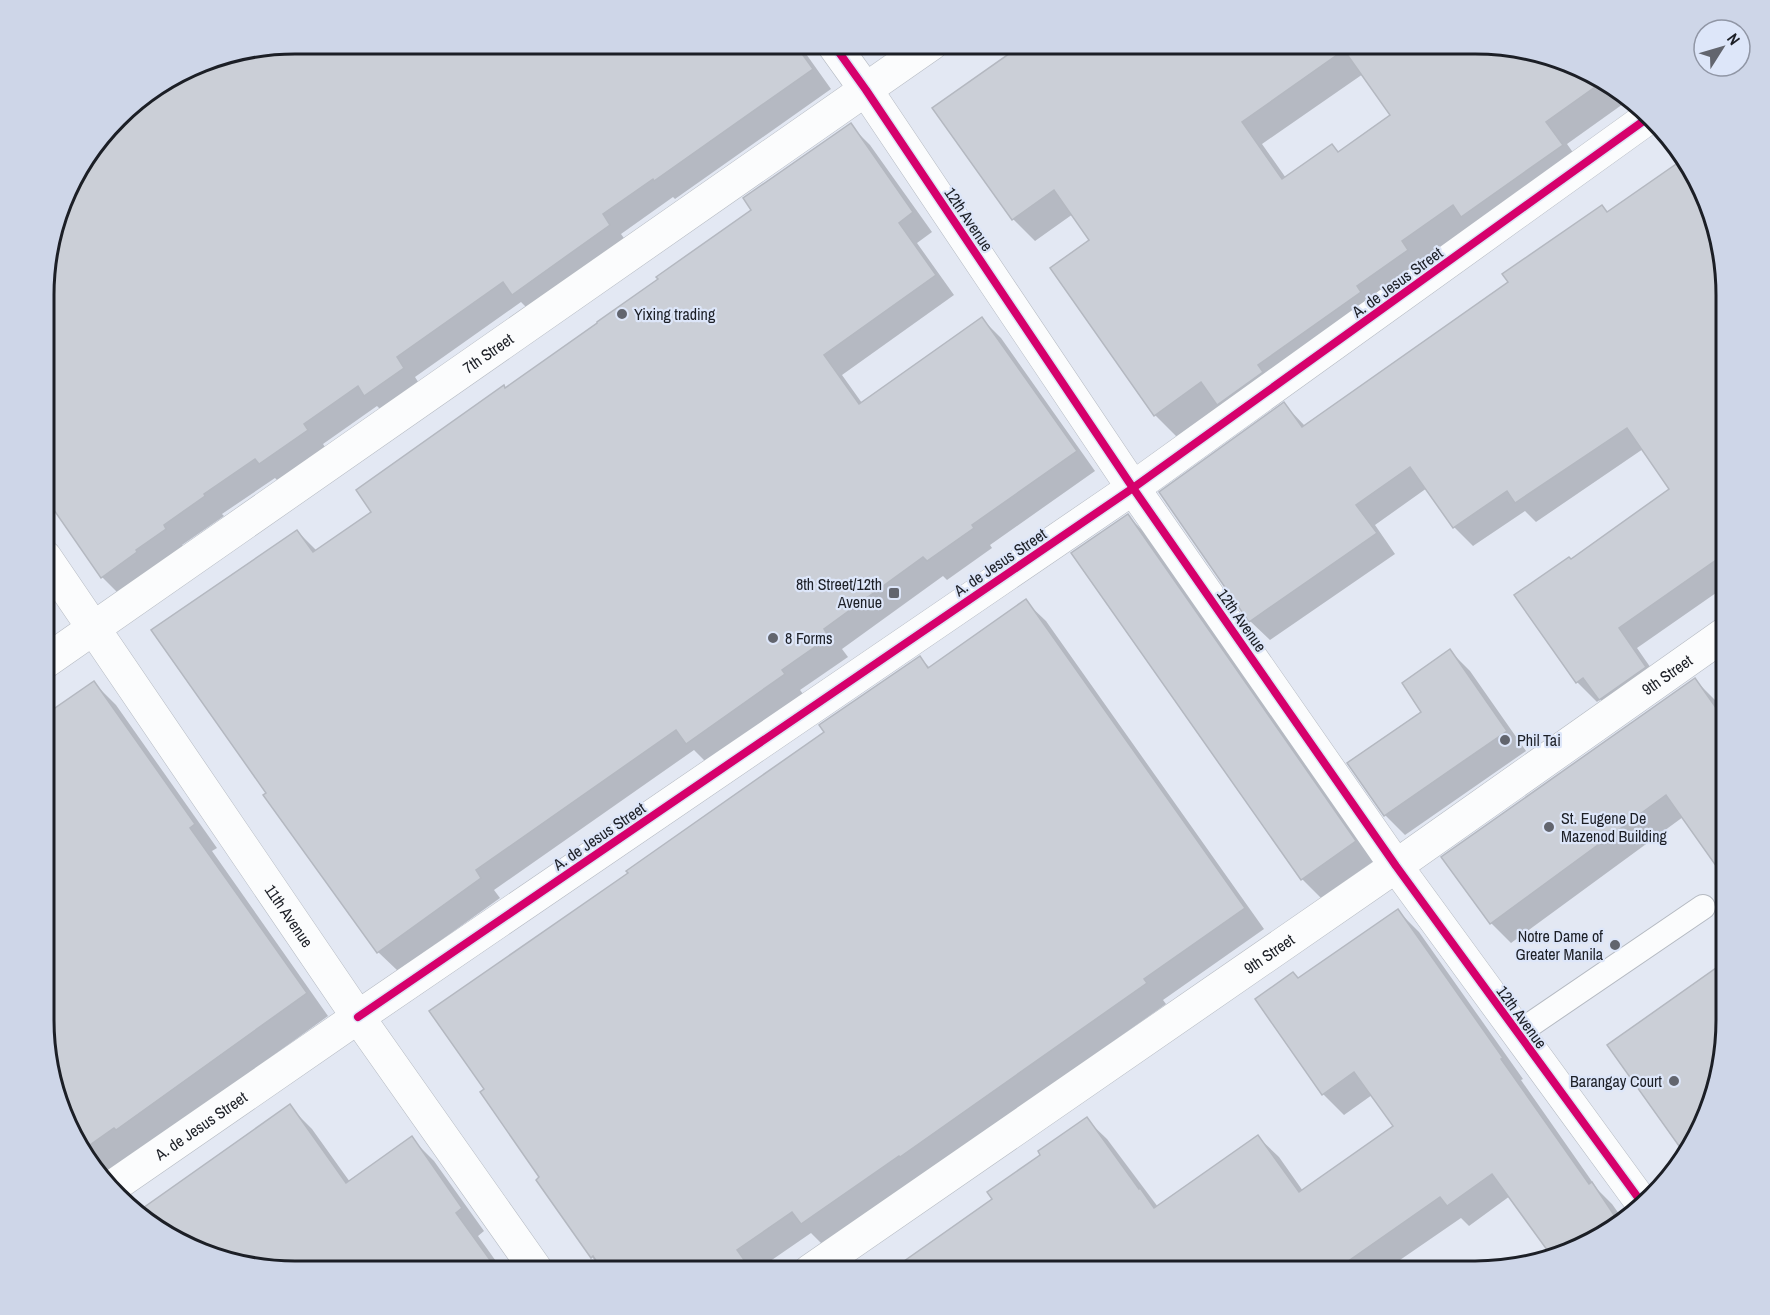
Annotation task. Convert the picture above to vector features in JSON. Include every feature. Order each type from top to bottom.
[{"type":"street","name":"12th Avenue","points":[[840,54],[1133,488],[1396,866],[1638,1197]]},
{"type":"street","name":"7th Street","points":[[54,656],[917,54]]},
{"type":"street","name":"A. de Jesus Street","points":[[118,1183],[1133,488],[1642,122]]},
{"type":"street","name":"11th Avenue","points":[[54,570],[358,1017],[530,1261]]},
{"type":"street","name":"9th Street","points":[[824,1261],[1396,866],[1716,640]]},
{"type":"lane","points":[[1518,1033],[1703,907]]},
{"type":"building","points":[[295,54],[802,54],[813,69],[654,181],[653,179],[603,214],[610,225],[512,295],[503,282],[397,357],[404,368],[364,396],[358,386],[304,424],[308,430],[259,464],[255,459],[204,494],[205,496],[164,525],[166,529],[101,578],[54,510],[56,264],[62,233],[72,203],[86,175],[114,136],[148,104],[175,86],[203,72],[233,62],[264,56]]},
{"type":"building","points":[[1009,54],[1338,54],[1242,122],[1282,179],[1332,144],[1338,152],[1390,115],[1347,54],[1506,56],[1537,62],[1567,72],[1596,86],[1546,122],[1563,145],[1461,217],[1453,205],[1402,241],[1408,250],[1357,286],[1361,292],[1258,365],[1263,372],[1217,405],[1201,382],[1154,416],[1050,268],[1089,240],[1054,190],[1012,220],[932,108]]},
{"type":"building","points":[[851,123],[913,212],[899,223],[936,275],[824,355],[859,404],[982,317],[1077,451],[972,525],[974,528],[927,561],[923,557],[824,629],[829,637],[782,670],[785,674],[686,744],[676,730],[476,870],[481,878],[377,953],[263,795],[266,793],[151,630],[297,530],[313,552],[371,512],[356,490],[658,279],[656,277],[751,210],[743,198]]},
{"type":"building","points":[[1677,164],[1698,203],[1708,233],[1714,264],[1716,560],[1619,628],[1646,667],[1599,700],[1583,678],[1576,683],[1514,595],[1569,557],[1571,559],[1669,489],[1627,428],[1515,503],[1507,491],[1453,528],[1410,467],[1356,505],[1377,533],[1249,622],[1159,492],[1284,402],[1302,427],[1508,282],[1502,274],[1602,205],[1607,212]]},
{"type":"building","points":[[1128,514],[1356,841],[1301,880],[1071,553]]},
{"type":"building","points":[[1026,599],[1245,908],[1144,979],[1147,983],[801,1224],[792,1212],[737,1250],[745,1261],[596,1261],[593,1256],[591,1258],[536,1180],[539,1177],[480,1092],[484,1089],[429,1011],[628,873],[626,871],[824,732],[819,725],[920,656],[928,668]]},
{"type":"building","points":[[1450,649],[1507,731],[1384,816],[1347,763],[1421,712],[1402,683]]},
{"type":"building","name":"St. Eugene De Mazenod Building","points":[[1695,678],[1716,708],[1716,866],[1666,795],[1490,924],[1441,857]]},
{"type":"building","points":[[94,681],[195,824],[190,828],[307,993],[116,1130],[114,1128],[89,1145],[72,1112],[62,1082],[56,1051],[54,1020],[54,709]]},
{"type":"building","points":[[1398,909],[1589,1184],[1592,1182],[1615,1216],[1567,1243],[1547,1250],[1492,1174],[1447,1206],[1440,1197],[1348,1261],[904,1261],[992,1199],[987,1192],[1040,1155],[1038,1151],[1087,1117],[1154,1208],[1258,1135],[1299,1192],[1393,1126],[1354,1072],[1322,1095],[1255,999],[1293,972],[1298,978]]},
{"type":"building","name":"Barangay Court","points":[[1716,968],[1714,1051],[1708,1082],[1698,1112],[1680,1147],[1607,1045]]},
{"type":"building","points":[[290,1104],[346,1183],[412,1136],[462,1208],[456,1213],[491,1261],[264,1259],[233,1253],[203,1243],[175,1229],[144,1207]]},
{"type":"cycle path","points":[[840,54],[1133,488],[1396,866],[1638,1197]]},
{"type":"cycle path","points":[[358,1017],[1133,488],[1642,122]]},
{"type":"place","name":"Yixing trading","points":[[622,314]]},
{"type":"place","name":"8th Street/12th Avenue","points":[[894,593]]},
{"type":"place","name":"8 Forms","points":[[773,638]]},
{"type":"place","name":"Phil Tai","points":[[1505,740]]},
{"type":"place","name":"St. Eugene De Mazenod Building","points":[[1549,827]]},
{"type":"place","name":"Notre Dame of Greater Manila","points":[[1615,945]]},
{"type":"place","name":"Barangay Court","points":[[1674,1081]]}]
